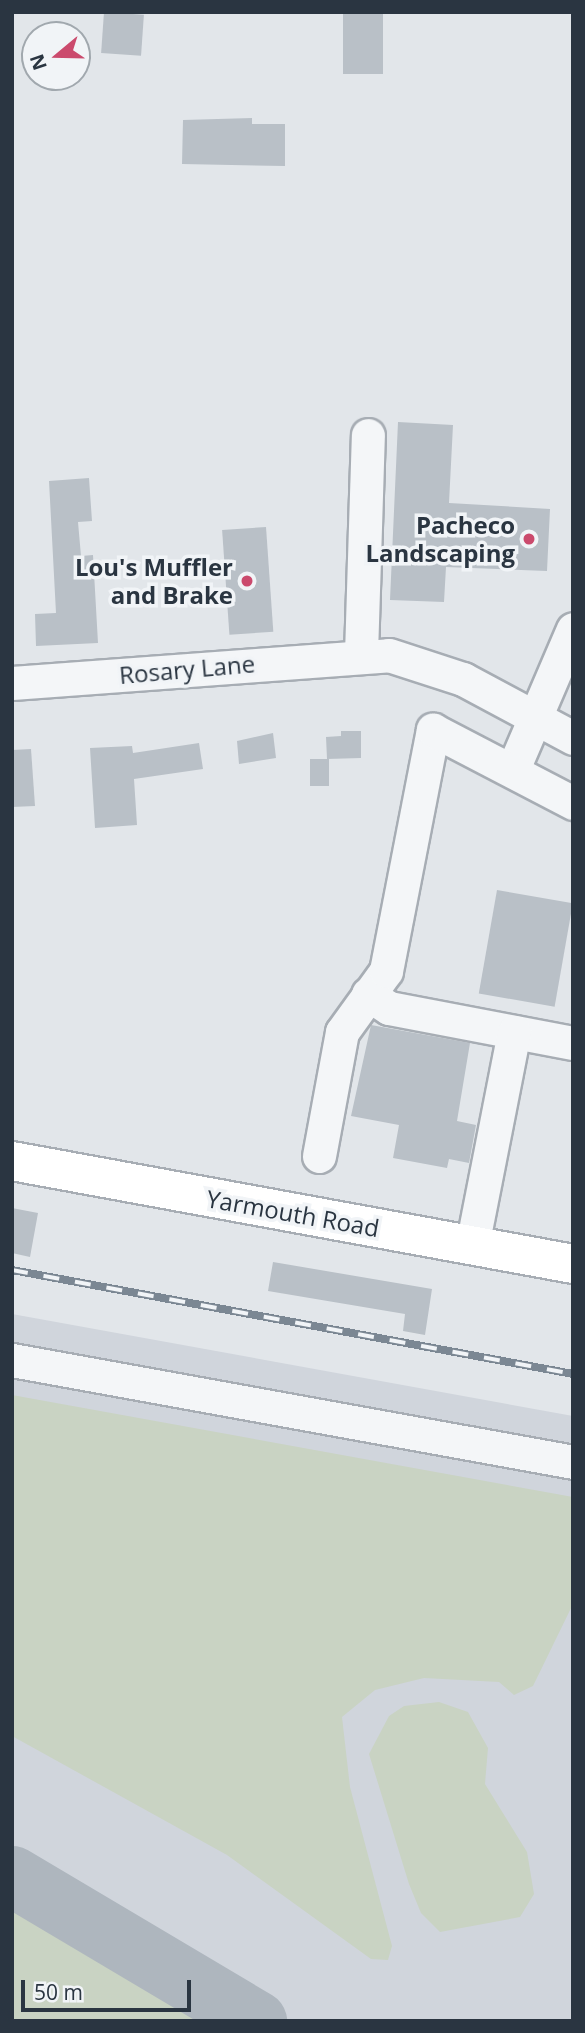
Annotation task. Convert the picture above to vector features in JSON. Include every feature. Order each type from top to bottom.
[{"type":"main road","name":"Yarmouth Road","points":[[12,1161],[573,1265]]},
{"type":"street","points":[[361,654],[368,435]]},
{"type":"street","points":[[513,769],[573,629]]},
{"type":"street","name":"Rosary Lane","points":[[12,683],[361,654],[430,667],[534,715],[573,738]]},
{"type":"street","points":[[319,1156],[342,1032],[386,971],[433,730],[513,769],[573,803]]},
{"type":"street","points":[[368,994],[389,1008],[573,1043]]},
{"type":"street","points":[[472,1246],[514,1032]]},
{"type":"street","points":[[12,1360],[573,1462]]},
{"type":"shaded area","points":[[12,1314],[573,1416],[573,2021],[12,2021]]},
{"type":"green space","points":[[12,1395],[573,1497],[573,1604],[533,1686],[514,1695],[499,1682],[424,1678],[375,1690],[342,1717],[350,1787],[392,1946],[388,1960],[371,1959],[227,1855],[12,1736]]},
{"type":"green space","points":[[439,1702],[468,1712],[488,1748],[485,1784],[527,1852],[534,1894],[520,1917],[440,1932],[421,1913],[409,1884],[369,1754],[389,1716],[404,1706]]},
{"type":"green space","points":[[12,1901],[146,1978],[215,2021],[12,2021]]},
{"type":"building","points":[[104,12],[144,15],[141,56],[101,53]]},
{"type":"building","points":[[343,12],[383,12],[383,74],[343,74]]},
{"type":"building","points":[[252,118],[252,124],[285,124],[285,166],[182,164],[183,120]]},
{"type":"building","points":[[398,422],[453,425],[449,503],[550,509],[547,571],[446,567],[444,602],[390,600]]},
{"type":"building","points":[[89,478],[92,521],[78,522],[81,556],[93,555],[98,643],[36,646],[35,614],[56,613],[49,481]]},
{"type":"building","name":"Lou's Muffler and Brake","points":[[266,527],[273,632],[229,635],[222,530]]},
{"type":"building","points":[[341,731],[361,731],[361,758],[327,759],[326,737],[341,736]]},
{"type":"building","points":[[273,733],[276,758],[239,764],[237,741]]},
{"type":"building","points":[[199,743],[203,769],[134,779],[137,825],[95,828],[90,748],[132,746],[133,753]]},
{"type":"building","points":[[31,749],[35,806],[12,807],[12,750]]},
{"type":"building","points":[[310,759],[329,759],[329,786],[310,786]]},
{"type":"building","points":[[497,890],[573,903],[555,1007],[479,993]]},
{"type":"building","points":[[371,1025],[470,1043],[457,1121],[476,1125],[469,1163],[449,1159],[447,1168],[393,1158],[399,1125],[351,1116]]},
{"type":"building","points":[[12,1208],[38,1213],[30,1257],[12,1253]]},
{"type":"building","points":[[273,1262],[432,1289],[425,1335],[403,1331],[405,1314],[268,1291]]},
{"type":"taxiway","points":[[12,1876],[256,2021]]},
{"type":"railway","points":[[12,1270],[573,1374]]},
{"type":"place","name":"Pacheco Landscaping","points":[[529,539]]},
{"type":"place","name":"Lou's Muffler and Brake","points":[[247,581]]}]
